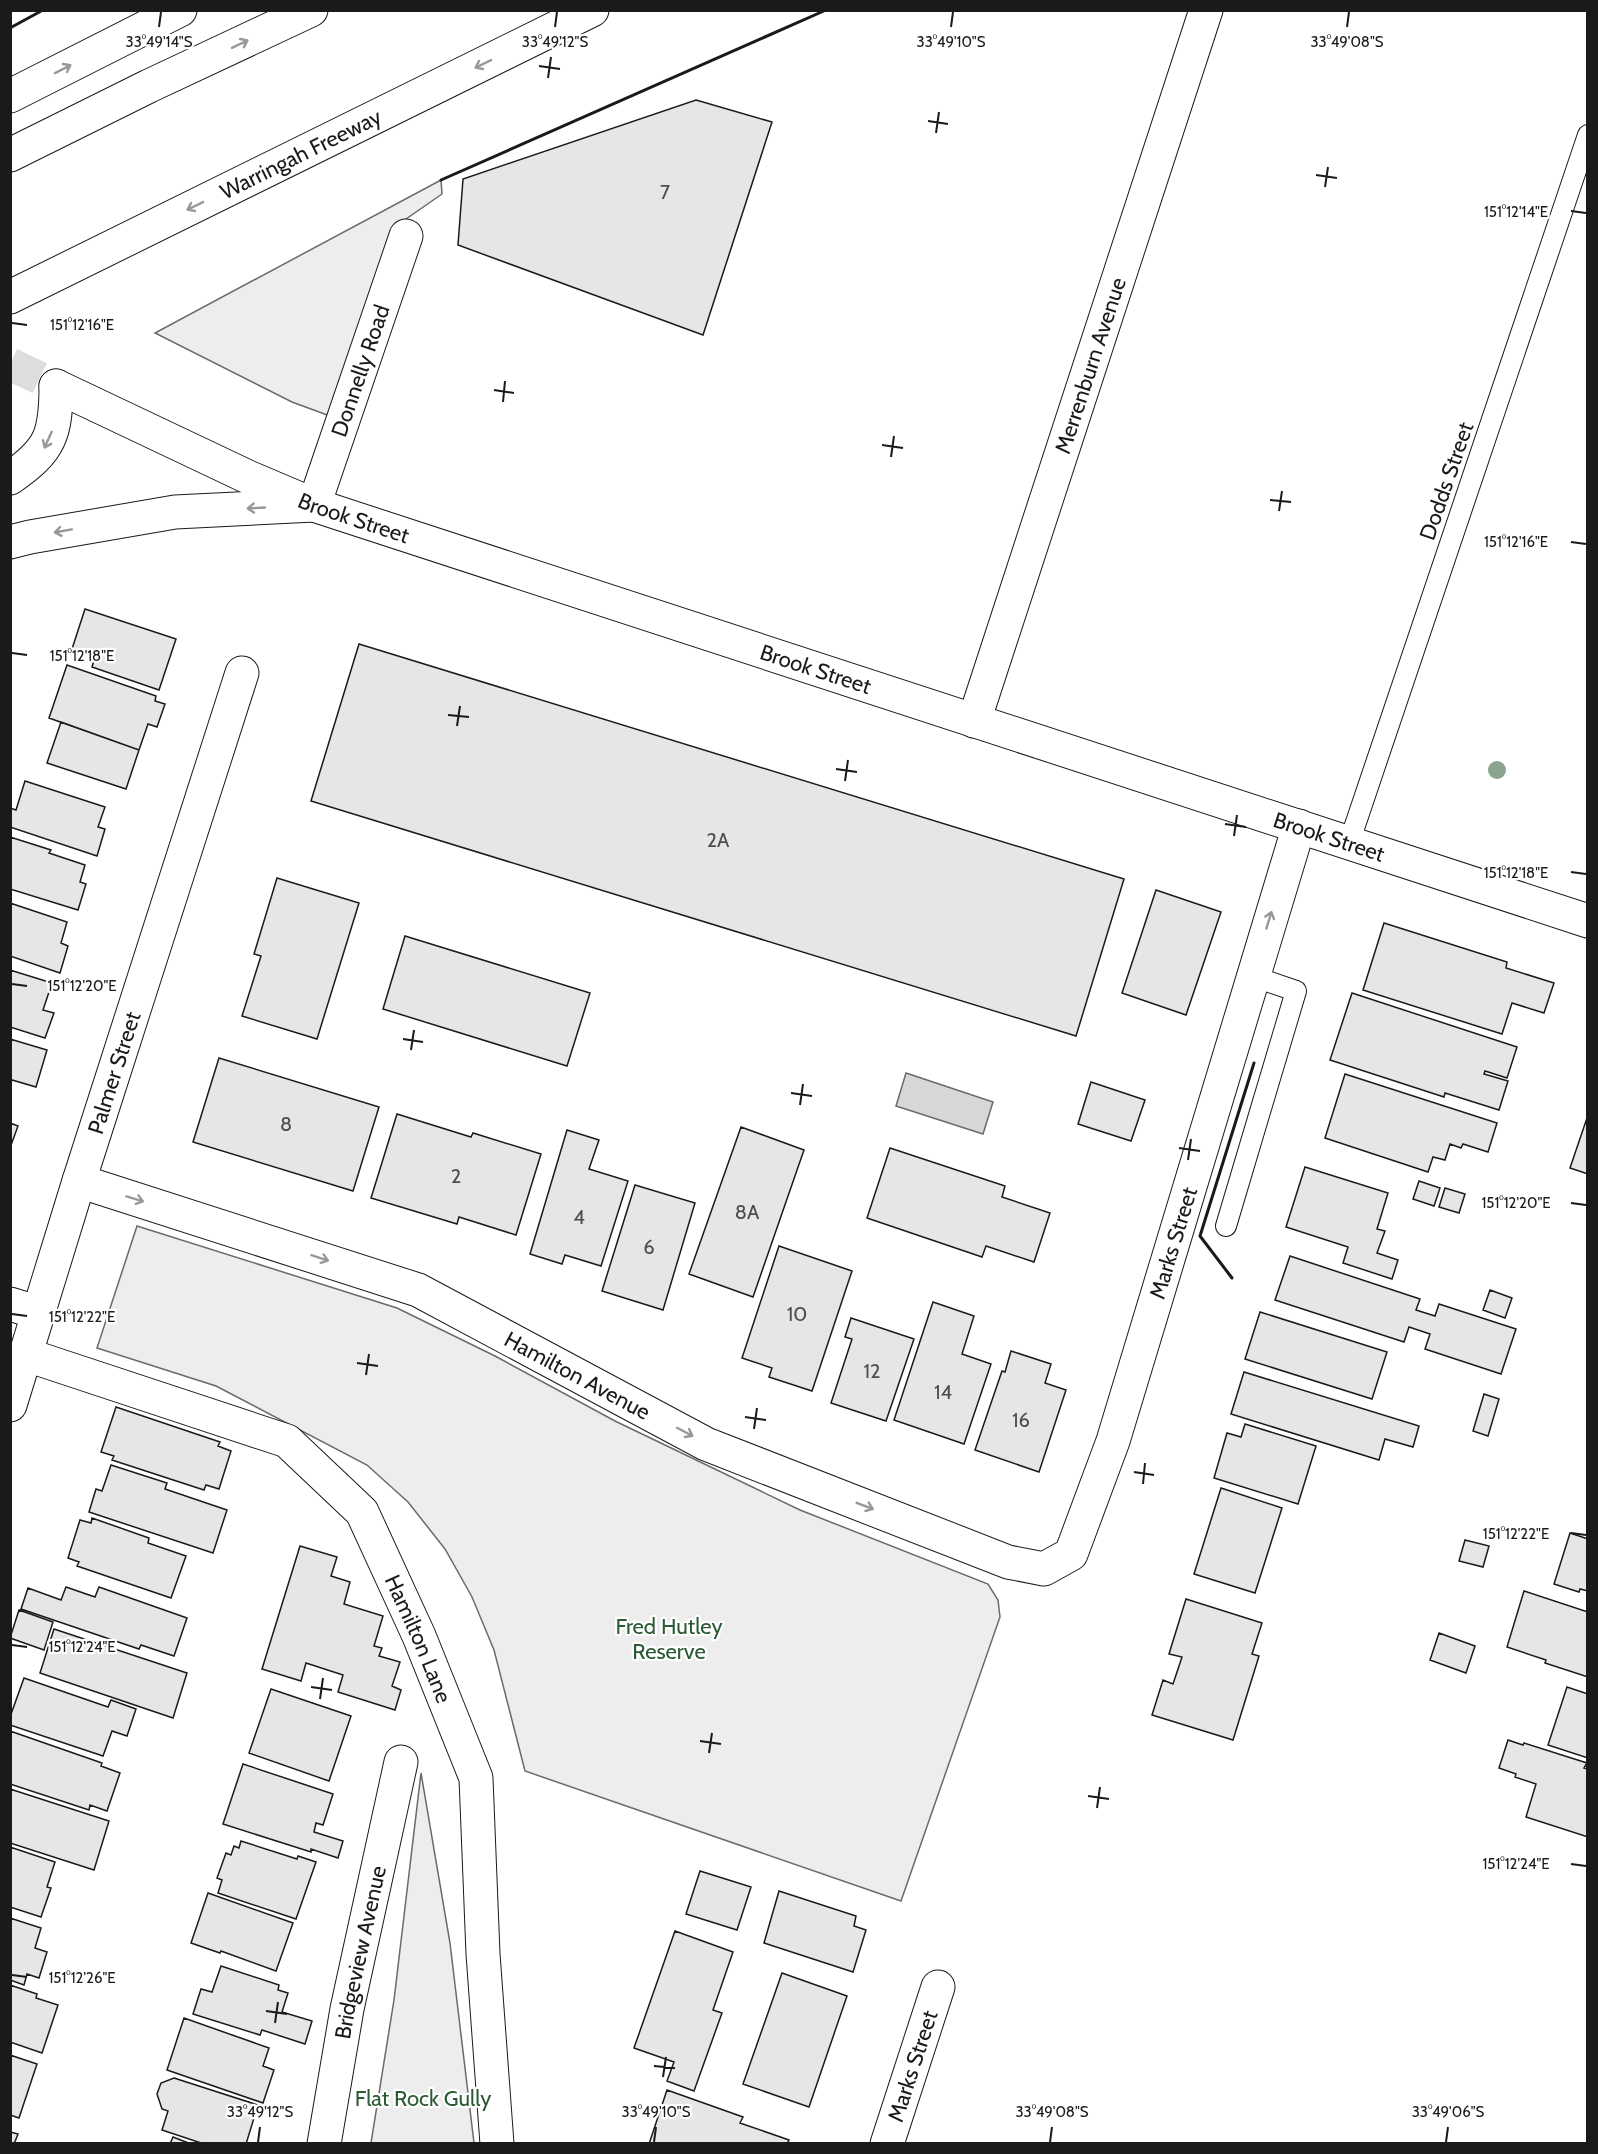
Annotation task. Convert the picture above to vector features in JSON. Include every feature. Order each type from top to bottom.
[{"type":"main road","points":[[10,96],[180,10]]},
{"type":"main road","points":[[10,155],[148,86],[311,10]]},
{"type":"main road","name":"Warringah Freeway","points":[[10,297],[592,10]]},
{"type":"main road","name":"Merrenburn Avenue","points":[[974,721],[1206,10]]},
{"type":"main road","name":"Donnelly Road","points":[[314,505],[406,236]]},
{"type":"main road","name":"Brook Street","points":[[10,477],[42,452],[48,443],[56,410],[56,386],[108,413],[314,505],[1587,921]]},
{"type":"main road","points":[[10,543],[30,537],[175,512],[314,505]]},
{"type":"main road","name":"Palmer Street","points":[[10,1405],[27,1355],[25,1309],[79,1181],[242,673]]},
{"type":"main road","name":"Marks Street","points":[[1071,1554],[1113,1441],[1299,826]]},
{"type":"main road","name":"Hamilton Avenue","points":[[79,1181],[418,1290],[706,1444],[1008,1562],[1044,1569],[1071,1554]]},
{"type":"main road","name":"Hamilton Lane","points":[[27,1355],[287,1441],[362,1512],[419,1636],[476,1778],[483,1954],[497,2144]]},
{"type":"main road","name":"Bridgeview Avenue","points":[[324,2144],[347,2009],[401,1762]]},
{"type":"main road","name":"Marks Street","points":[[887,2144],[938,1988]]},
{"type":"lane","name":"Dodds Street","points":[[1349,843],[1587,135]]},
{"type":"lane","points":[[1226,1226],[1296,991],[1252,976]]},
{"type":"shaded area","points":[[441,180],[442,194],[396,226],[330,416],[292,402],[155,333]]},
{"type":"shaded area","points":[[906,1073],[993,1102],[983,1134],[896,1106]]},
{"type":"shaded area","name":"Fred Hutley Reserve","points":[[137,1226],[397,1308],[495,1356],[615,1421],[800,1510],[988,1584],[998,1600],[1000,1617],[901,1901],[525,1771],[494,1650],[472,1597],[445,1549],[408,1502],[367,1465],[216,1386],[97,1348]]},
{"type":"shaded area","name":"Flat Rock Gully","points":[[421,1773],[450,1943],[474,2143],[371,2143],[394,2000]]},
{"type":"building","points":[[696,100],[772,122],[703,335],[458,245],[463,179]]},
{"type":"building","points":[[85,609],[176,639],[159,690],[92,667],[95,657],[72,649]]},
{"type":"building","points":[[359,644],[1124,879],[1076,1036],[311,801]]},
{"type":"building","points":[[67,665],[156,696],[155,701],[165,704],[157,727],[148,724],[139,750],[49,718]]},
{"type":"building","points":[[61,722],[139,750],[126,789],[47,763]]},
{"type":"building","points":[[25,781],[105,807],[98,827],[105,829],[97,856],[10,827],[10,808],[16,810]]},
{"type":"building","points":[[10,837],[51,850],[49,853],[85,865],[80,882],[86,884],[78,910],[10,889]]},
{"type":"building","points":[[277,878],[359,903],[317,1039],[242,1016],[261,956],[254,954]]},
{"type":"building","points":[[1156,890],[1221,912],[1186,1015],[1122,993]]},
{"type":"building","points":[[10,903],[67,922],[61,943],[68,946],[60,973],[10,956]]},
{"type":"building","points":[[1384,923],[1507,962],[1506,968],[1554,983],[1544,1013],[1512,1003],[1502,1034],[1363,990]]},
{"type":"building","points":[[405,936],[590,993],[567,1066],[383,1009]]},
{"type":"building","points":[[10,970],[52,983],[43,1010],[54,1013],[45,1038],[10,1027]]},
{"type":"building","points":[[1352,993],[1517,1047],[1507,1078],[1485,1071],[1484,1074],[1508,1081],[1499,1110],[1445,1093],[1444,1097],[1330,1060]]},
{"type":"building","points":[[10,1039],[47,1050],[36,1087],[12,1080],[10,1084]]},
{"type":"building","points":[[219,1058],[379,1107],[353,1191],[193,1142]]},
{"type":"building","points":[[1345,1074],[1497,1123],[1488,1152],[1463,1144],[1461,1148],[1450,1144],[1445,1160],[1433,1157],[1428,1172],[1325,1138]]},
{"type":"building","points":[[1091,1082],[1145,1100],[1131,1141],[1078,1124]]},
{"type":"building","points":[[397,1114],[471,1137],[473,1133],[541,1154],[516,1235],[459,1217],[457,1224],[371,1198]]},
{"type":"building","points":[[1588,1115],[1588,1174],[1570,1168]]},
{"type":"building","points":[[10,1123],[18,1126],[10,1148]]},
{"type":"building","points":[[741,1127],[804,1150],[753,1297],[689,1274]]},
{"type":"building","points":[[567,1130],[599,1140],[589,1169],[628,1181],[601,1266],[565,1255],[562,1264],[530,1254]]},
{"type":"building","points":[[890,1148],[1005,1186],[1002,1197],[1050,1213],[1034,1262],[986,1246],[982,1257],[867,1218]]},
{"type":"building","points":[[1305,1167],[1388,1193],[1377,1229],[1385,1231],[1377,1253],[1398,1260],[1392,1279],[1343,1263],[1348,1247],[1286,1227]]},
{"type":"building","points":[[1419,1181],[1440,1188],[1434,1206],[1413,1199]]},
{"type":"building","points":[[635,1185],[695,1203],[663,1310],[602,1291]]},
{"type":"building","points":[[1445,1188],[1465,1194],[1459,1213],[1439,1207]]},
{"type":"building","points":[[779,1246],[852,1271],[812,1391],[769,1377],[772,1368],[742,1358]]},
{"type":"building","points":[[1290,1256],[1420,1299],[1416,1310],[1435,1316],[1439,1304],[1516,1329],[1501,1374],[1425,1349],[1430,1334],[1409,1327],[1404,1342],[1275,1300]]},
{"type":"building","points":[[1490,1290],[1512,1298],[1505,1318],[1483,1310]]},
{"type":"building","points":[[933,1302],[974,1316],[962,1354],[991,1364],[964,1444],[894,1420]]},
{"type":"building","points":[[1260,1312],[1387,1352],[1372,1399],[1245,1359]]},
{"type":"building","points":[[851,1318],[914,1339],[886,1421],[831,1403],[852,1339],[845,1337]]},
{"type":"building","points":[[1011,1351],[1051,1364],[1045,1383],[1066,1390],[1039,1472],[975,1450]]},
{"type":"building","points":[[1244,1372],[1419,1426],[1413,1447],[1385,1439],[1379,1460],[1231,1414]]},
{"type":"building","points":[[1484,1394],[1499,1399],[1488,1436],[1473,1431]]},
{"type":"building","points":[[116,1407],[220,1442],[218,1446],[231,1451],[219,1489],[206,1485],[204,1490],[112,1460],[114,1456],[101,1452]]},
{"type":"building","points":[[1245,1424],[1316,1446],[1298,1504],[1214,1478],[1227,1433],[1241,1437]]},
{"type":"building","points":[[111,1465],[167,1483],[165,1489],[227,1510],[213,1553],[89,1512],[96,1489],[102,1491]]},
{"type":"building","points":[[1221,1488],[1282,1508],[1255,1593],[1194,1574]]},
{"type":"building","points":[[92,1518],[149,1538],[148,1543],[186,1556],[171,1598],[77,1566],[79,1562],[68,1558],[80,1520],[91,1523]]},
{"type":"building","points":[[1570,1533],[1588,1539],[1588,1591],[1580,1589],[1579,1592],[1554,1584]]},
{"type":"building","points":[[1465,1540],[1489,1546],[1483,1567],[1459,1561]]},
{"type":"building","points":[[300,1546],[337,1557],[331,1576],[350,1582],[344,1604],[383,1616],[374,1646],[382,1648],[379,1656],[400,1662],[392,1686],[401,1690],[395,1710],[338,1692],[343,1675],[306,1663],[301,1681],[262,1669]]},
{"type":"building","points":[[66,1587],[95,1597],[99,1587],[187,1618],[174,1656],[141,1645],[139,1649],[21,1609],[28,1588],[61,1600]]},
{"type":"building","points":[[1524,1591],[1588,1612],[1588,1677],[1545,1663],[1546,1660],[1507,1647]]},
{"type":"building","points":[[1186,1599],[1262,1623],[1252,1654],[1259,1656],[1233,1740],[1152,1715],[1163,1680],[1173,1684],[1182,1657],[1169,1654]]},
{"type":"building","points":[[19,1610],[53,1622],[44,1650],[10,1638]]},
{"type":"building","points":[[54,1629],[187,1673],[173,1718],[40,1673]]},
{"type":"building","points":[[1439,1633],[1475,1646],[1466,1673],[1430,1660]]},
{"type":"building","points":[[24,1678],[108,1707],[111,1700],[136,1709],[127,1736],[112,1731],[103,1756],[10,1725],[10,1717]]},
{"type":"building","points":[[1567,1687],[1588,1694],[1588,1758],[1548,1745]]},
{"type":"building","points":[[271,1689],[351,1716],[329,1781],[249,1753]]},
{"type":"building","points":[[10,1731],[102,1763],[101,1766],[120,1773],[107,1811],[90,1805],[89,1810],[10,1784]]},
{"type":"building","points":[[1508,1740],[1587,1763],[1584,1768],[1588,1769],[1588,1837],[1526,1817],[1536,1784],[1515,1777],[1516,1774],[1499,1768]]},
{"type":"building","points":[[243,1764],[333,1794],[323,1825],[316,1823],[314,1832],[343,1841],[338,1858],[311,1849],[311,1852],[223,1824]]},
{"type":"building","points":[[10,1789],[109,1821],[94,1870],[10,1843]]},
{"type":"building","points":[[241,1841],[297,1859],[298,1856],[316,1862],[296,1919],[218,1893],[222,1880],[217,1878],[226,1853],[231,1855],[234,1846],[239,1848]]},
{"type":"building","points":[[10,1847],[55,1862],[47,1887],[51,1888],[41,1917],[10,1907]]},
{"type":"building","points":[[700,1871],[751,1887],[737,1930],[686,1914]]},
{"type":"building","points":[[779,1891],[856,1916],[854,1926],[866,1930],[853,1972],[764,1943]]},
{"type":"building","points":[[208,1893],[293,1923],[276,1971],[191,1943]]},
{"type":"building","points":[[10,1918],[41,1928],[35,1948],[47,1952],[39,1978],[27,1974],[24,1985],[10,1980]]},
{"type":"building","points":[[675,1931],[733,1952],[713,2010],[722,2013],[694,2091],[667,2081],[674,2062],[634,2048]]},
{"type":"building","points":[[221,1966],[279,1985],[278,1990],[288,1993],[282,2012],[312,2021],[305,2044],[262,2030],[260,2035],[193,2014],[201,1989],[212,1992]]},
{"type":"building","points":[[782,1973],[847,1996],[809,2107],[743,2084]]},
{"type":"building","points":[[10,1985],[37,1994],[36,1998],[58,2005],[42,2053],[10,2042]]},
{"type":"building","points":[[184,2018],[269,2048],[263,2066],[274,2070],[263,2103],[167,2070]]},
{"type":"building","points":[[10,2055],[37,2064],[19,2118],[10,2115]]},
{"type":"building","points":[[174,2078],[258,2105],[246,2144],[204,2144],[162,2130],[168,2111],[162,2109],[157,2094],[161,2083]]},
{"type":"building","points":[[667,2090],[743,2117],[740,2123],[789,2140],[787,2144],[649,2144]]},
{"type":"building","points":[[10,2132],[18,2134],[14,2144],[10,2144]]},
{"type":"building","points":[[173,2137],[191,2144],[170,2144]]},
{"type":"tunnel","points":[[10,364],[56,386]]},
{"type":"wall","points":[[10,28],[43,10]]},
{"type":"wall","points":[[441,180],[826,10]]},
{"type":"wall","points":[[1232,1278],[1200,1236],[1254,1063]]}]
